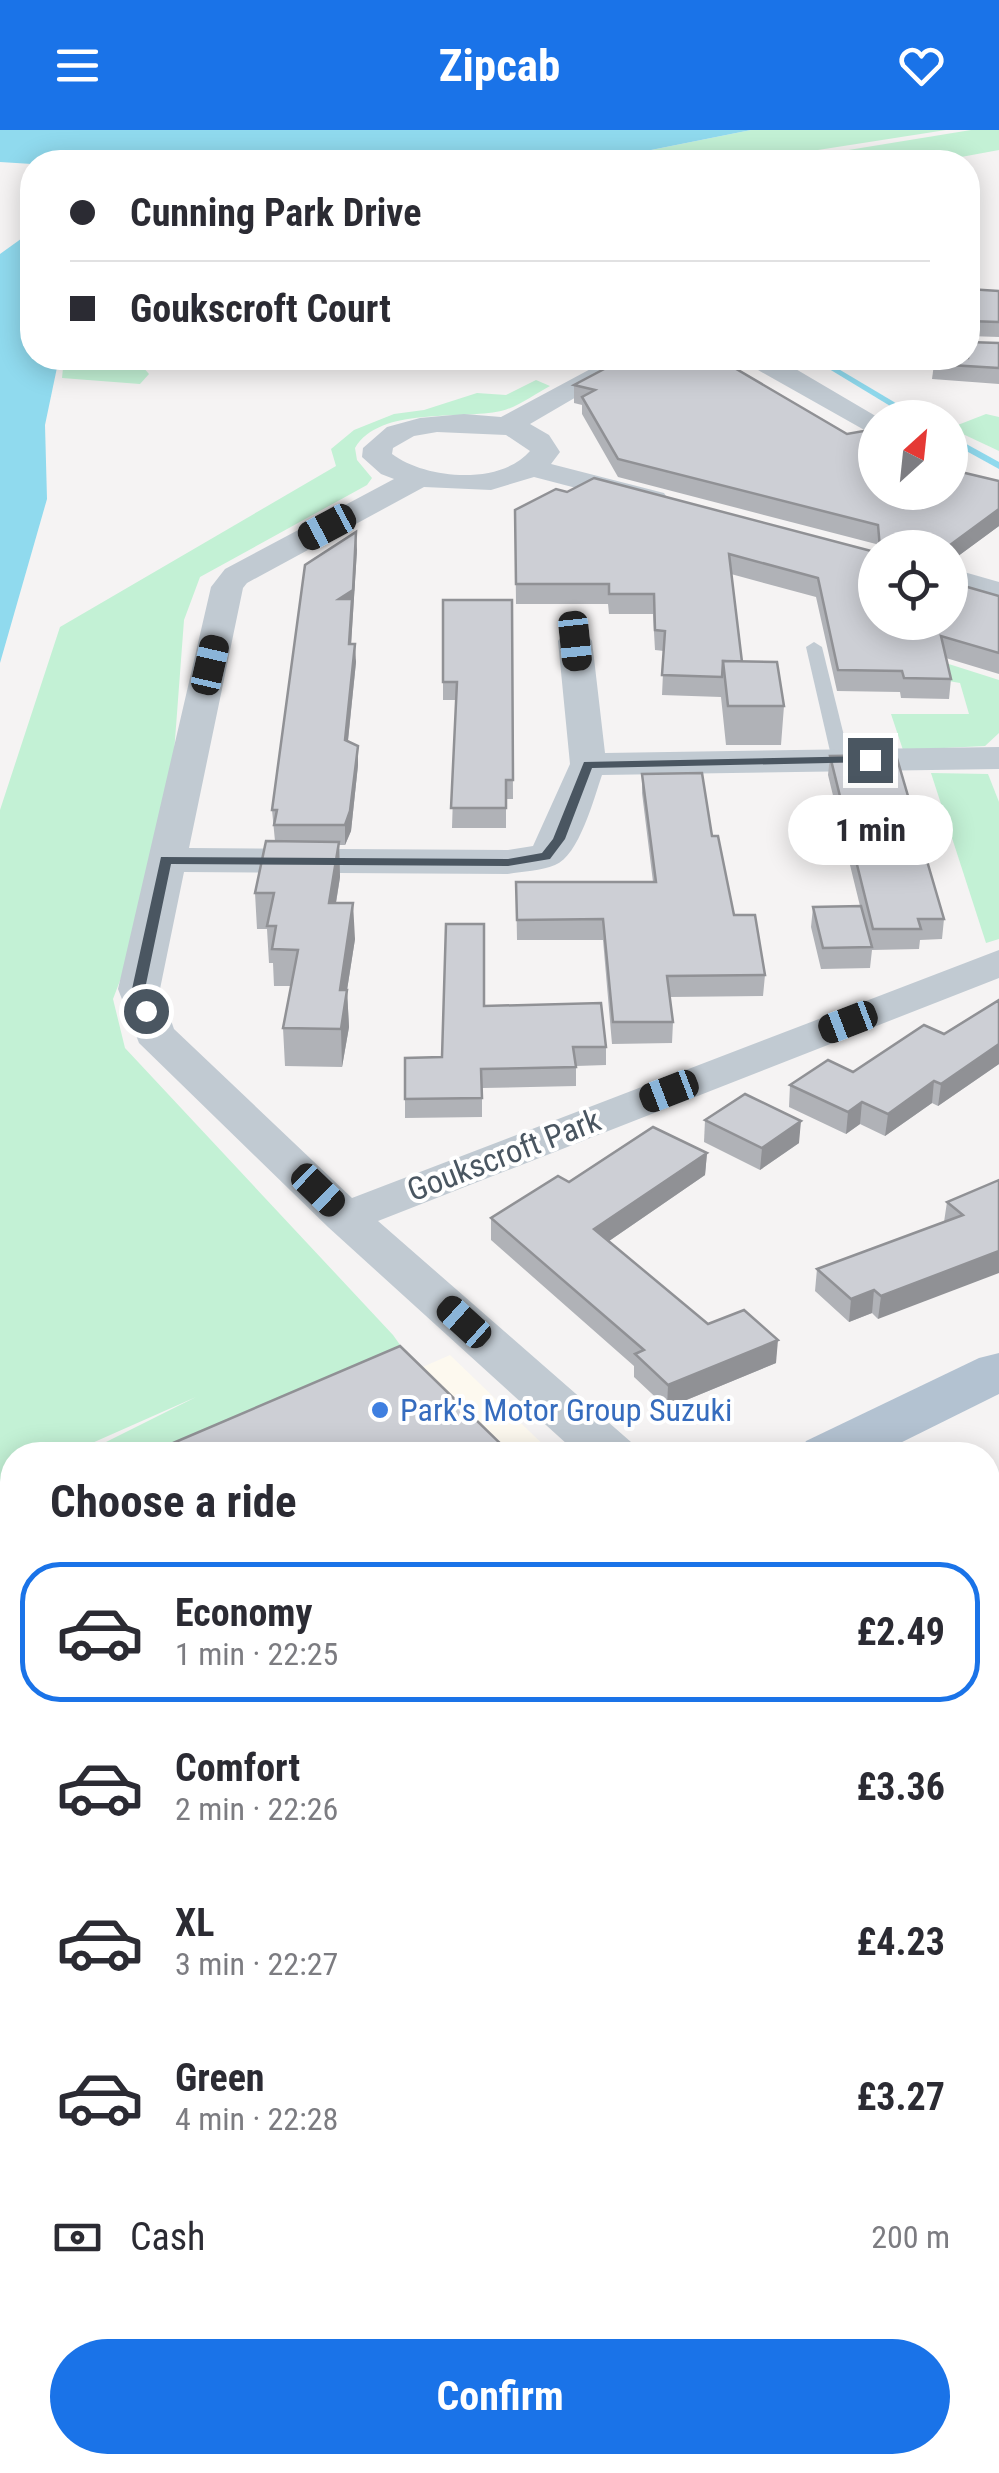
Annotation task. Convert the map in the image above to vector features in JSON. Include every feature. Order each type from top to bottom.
[{"type":"main road","points":[[853,1442],[999,1370]]},
{"type":"street","points":[[506,426],[608,370]]},
{"type":"street","points":[[777,370],[858,418]]},
{"type":"street","points":[[437,423],[506,426],[543,445],[542,460],[532,468],[481,481],[418,478],[385,465],[378,457],[377,448],[397,432],[437,423]]},
{"type":"street","points":[[532,468],[684,508]]},
{"type":"street","points":[[418,478],[236,576],[227,588],[138,989],[154,1034],[345,1216],[597,1442]]},
{"type":"street","points":[[968,583],[999,592]]},
{"type":"street","points":[[166,860],[508,862],[546,856],[559,839],[588,764],[575,641]]},
{"type":"street","points":[[588,764],[999,758]]},
{"type":"street","name":"Goukscroft Park","points":[[345,1216],[999,963]]},
{"type":"lane","points":[[814,647],[842,760]]},
{"type":"shaded area","points":[[450,1355],[540,1442],[253,1442]]},
{"type":"green space","points":[[751,130],[946,130],[818,150],[651,150]]},
{"type":"green space","points":[[971,130],[999,130],[999,150],[980,154],[980,150],[848,150]]},
{"type":"green space","points":[[63,370],[146,370],[149,374],[140,384],[62,378]]},
{"type":"green space","points":[[536,380],[550,386],[507,409],[422,417],[383,426],[355,448],[357,460],[372,478],[367,485],[200,577],[184,620],[166,860],[113,999],[125,1048],[393,1335],[408,1356],[232,1442],[106,1442],[196,1397],[94,1442],[0,1442],[0,810],[60,627],[336,466],[331,449],[354,430],[394,414],[424,410],[477,393],[506,395]]},
{"type":"green space","points":[[986,414],[999,417],[999,451],[968,436],[968,421]]},
{"type":"green space","points":[[933,659],[999,680],[999,733],[985,746],[903,750],[891,714],[969,714],[960,683],[908,674]]},
{"type":"green space","points":[[931,773],[988,774],[999,802],[999,939],[986,943]]},
{"type":"water","points":[[0,130],[751,130],[651,150],[20,150],[20,163],[0,162]]},
{"type":"water","points":[[20,240],[20,370],[56,370],[45,425],[47,499],[0,663],[0,254]]},
{"type":"building","points":[[980,290],[999,291],[999,322],[980,321]]},
{"type":"building","points":[[980,342],[999,343],[999,368],[980,367]]},
{"type":"building","points":[[602,370],[738,370],[847,434],[858,432],[858,510],[968,510],[968,474],[999,481],[999,509],[968,532],[878,530],[878,525],[618,459],[582,397],[595,390],[574,385]]},
{"type":"building","points":[[594,478],[858,548],[858,640],[942,640],[951,679],[904,678],[902,671],[838,670],[818,578],[729,554],[742,662],[723,661],[722,677],[662,675],[665,631],[655,630],[654,594],[609,594],[609,584],[516,584],[515,510],[556,489],[567,492]]},
{"type":"building","points":[[356,532],[353,590],[339,599],[352,599],[349,644],[355,644],[345,740],[358,746],[350,811],[345,825],[274,825],[277,810],[272,810],[305,565]]},
{"type":"building","points":[[968,587],[999,596],[999,653],[955,640],[968,640]]},
{"type":"building","points":[[443,600],[512,600],[513,780],[506,780],[506,808],[451,808],[457,682],[443,682]]},
{"type":"building","points":[[723,661],[777,662],[784,706],[728,706]]},
{"type":"building","points":[[896,755],[944,919],[918,919],[921,929],[873,929],[830,756]]},
{"type":"building","points":[[702,773],[712,836],[718,836],[734,915],[755,915],[765,975],[667,976],[673,1022],[613,1022],[603,919],[517,920],[516,882],[656,882],[642,774]]},
{"type":"building","points":[[266,841],[339,842],[329,903],[353,903],[340,990],[347,990],[341,1029],[283,1028],[298,950],[272,949],[276,926],[267,926],[274,893],[255,893]]},
{"type":"building","points":[[861,906],[872,947],[823,948],[813,907]]},
{"type":"building","points":[[446,924],[484,924],[484,1006],[601,1003],[606,1047],[573,1047],[576,1067],[481,1069],[482,1098],[405,1099],[405,1058],[442,1057]]},
{"type":"building","points":[[999,1000],[999,1044],[941,1084],[934,1081],[888,1114],[862,1102],[848,1112],[790,1085],[828,1060],[853,1072],[924,1025],[944,1034]]},
{"type":"building","points":[[745,1094],[801,1121],[762,1148],[705,1120]]},
{"type":"building","points":[[653,1127],[707,1153],[594,1229],[708,1324],[744,1310],[778,1340],[668,1385],[635,1354],[644,1350],[491,1218],[558,1176],[569,1182]]},
{"type":"building","points":[[999,1180],[999,1251],[881,1296],[874,1290],[851,1299],[817,1269],[963,1215],[947,1202]]},
{"type":"building","points":[[400,1346],[499,1442],[175,1442]]},
{"type":"waterway","points":[[835,370],[886,400]]},
{"type":"waterway","points":[[968,448],[999,466]]},
{"type":"place","name":"Park's Motor Group Suzuki","points":[[380,1410]]},
{"type":"route","points":[[146,1011],[138,989],[166,860],[508,862],[546,856],[559,839],[588,764],[870,760]]}]
